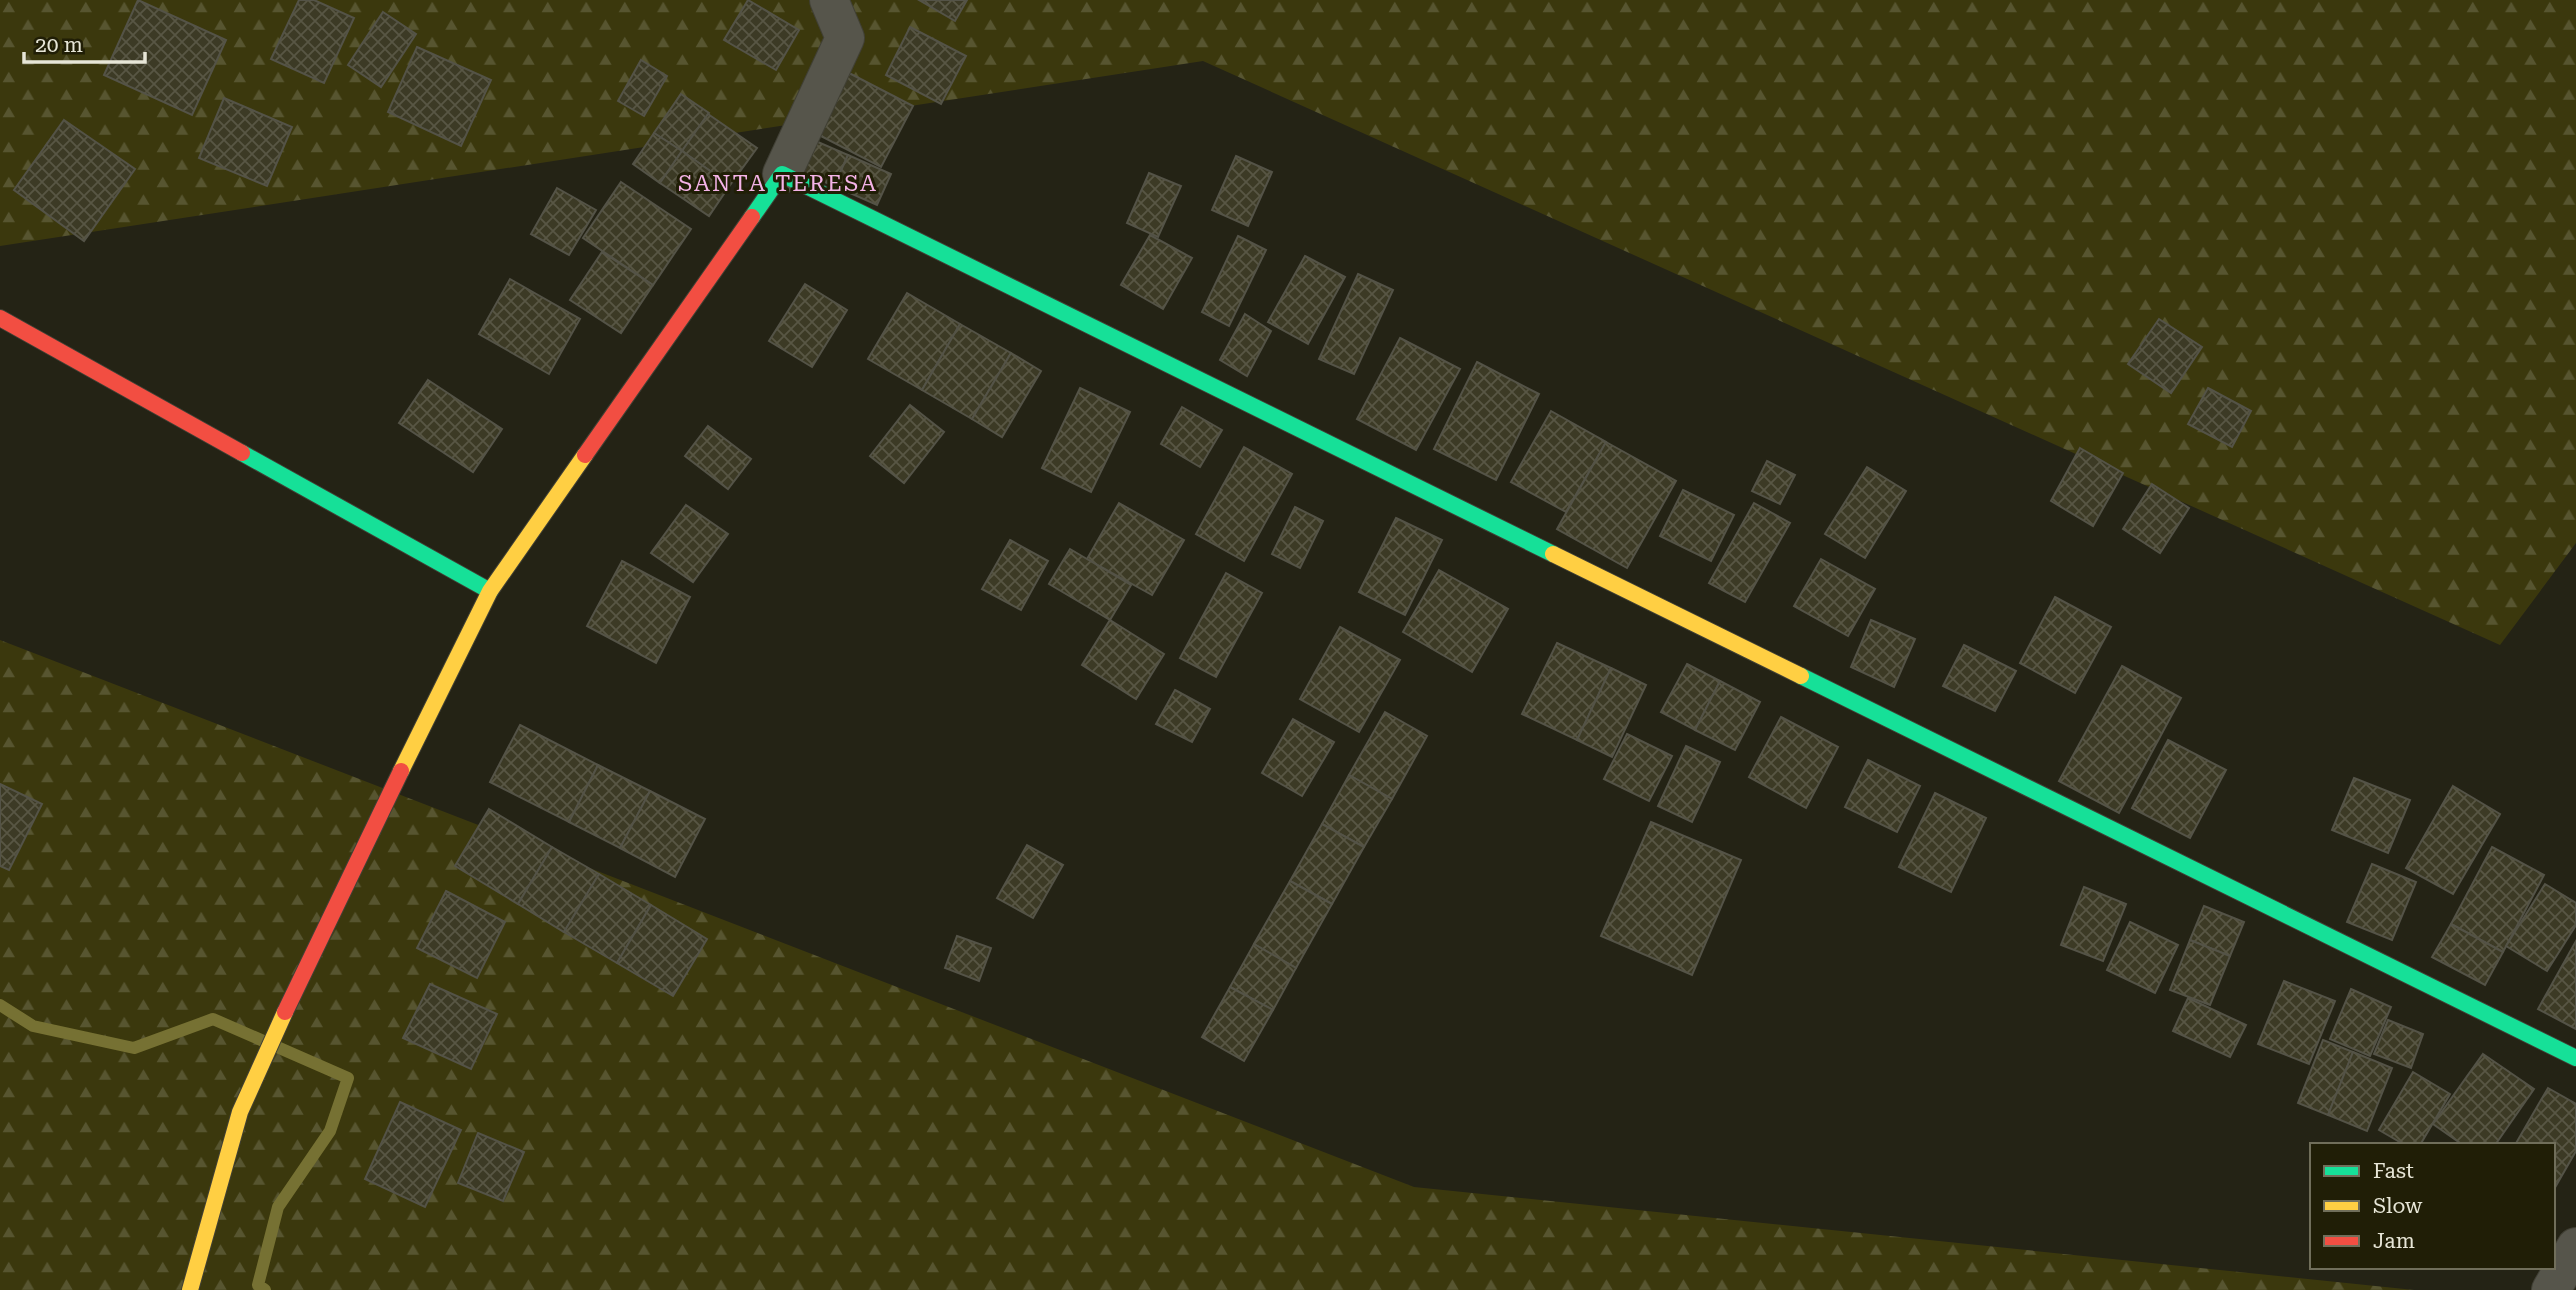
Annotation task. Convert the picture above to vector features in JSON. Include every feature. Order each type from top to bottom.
[{"type":"street","points":[[190,1290],[240,1112],[313,950],[490,591],[782,174],[845,38],[829,0]]},
{"type":"street","points":[[782,174],[2576,1058]]},
{"type":"street","points":[[0,318],[490,591]]},
{"type":"street","points":[[2552,1290],[2576,1247]]},
{"type":"green space","points":[[0,0],[2576,0],[2576,543],[2500,645],[1203,61],[0,246]]},
{"type":"green space","points":[[0,640],[1414,1187],[2414,1290],[0,1290]]},
{"type":"building","points":[[138,0],[226,40],[192,115],[104,75]]},
{"type":"building","points":[[299,0],[314,0],[354,18],[324,83],[271,59]]},
{"type":"building","points":[[748,0],[799,30],[776,70],[724,40]]},
{"type":"building","points":[[919,0],[967,0],[955,21]]},
{"type":"building","points":[[383,12],[416,34],[381,87],[348,65]]},
{"type":"building","points":[[910,27],[966,56],[941,104],[886,75]]},
{"type":"building","points":[[417,47],[491,80],[461,146],[388,112]]},
{"type":"building","points":[[641,60],[667,76],[644,116],[618,101]]},
{"type":"building","points":[[849,73],[913,106],[881,167],[817,134]]},
{"type":"building","points":[[681,94],[709,113],[682,151],[654,133]]},
{"type":"building","points":[[224,98],[292,127],[267,186],[199,158]]},
{"type":"building","points":[[708,114],[757,148],[730,185],[682,151]]},
{"type":"building","points":[[64,120],[135,169],[84,241],[14,190]]},
{"type":"building","points":[[654,133],[682,151],[660,183],[633,164]]},
{"type":"building","points":[[811,139],[848,155],[834,186],[797,170]]},
{"type":"building","points":[[682,151],[730,185],[709,216],[660,183]]},
{"type":"building","points":[[848,155],[891,174],[877,205],[834,186]]},
{"type":"building","points":[[1236,156],[1272,172],[1248,226],[1212,210]]},
{"type":"building","points":[[1149,173],[1181,186],[1158,237],[1127,223]]},
{"type":"building","points":[[621,182],[691,229],[653,285],[583,238]]},
{"type":"building","points":[[557,188],[596,210],[569,255],[531,234]]},
{"type":"building","points":[[1150,235],[1192,258],[1163,309],[1121,285]]},
{"type":"building","points":[[1238,236],[1266,250],[1229,326],[1202,312]]},
{"type":"building","points":[[602,252],[653,285],[621,333],[570,300]]},
{"type":"building","points":[[1305,256],[1345,277],[1308,344],[1268,322]]},
{"type":"building","points":[[1358,274],[1393,290],[1354,374],[1319,359]]},
{"type":"building","points":[[510,279],[580,319],[549,374],[479,334]]},
{"type":"building","points":[[805,284],[847,310],[812,367],[769,341]]},
{"type":"building","points":[[907,293],[960,324],[922,390],[868,359]]},
{"type":"building","points":[[1245,314],[1271,331],[1247,376],[1220,360]]},
{"type":"building","points":[[2159,319],[2202,347],[2171,393],[2128,364]]},
{"type":"building","points":[[960,324],[1011,353],[972,419],[922,390]]},
{"type":"building","points":[[1400,338],[1460,369],[1416,450],[1357,419]]},
{"type":"building","points":[[1011,353],[1041,371],[1002,437],[972,419]]},
{"type":"building","points":[[1477,362],[1539,394],[1496,480],[1434,449]]},
{"type":"building","points":[[428,380],[502,429],[473,472],[399,423]]},
{"type":"building","points":[[1080,388],[1130,412],[1091,492],[1042,468]]},
{"type":"building","points":[[2208,388],[2251,411],[2232,447],[2188,424]]},
{"type":"building","points":[[910,405],[944,432],[904,483],[870,456]]},
{"type":"building","points":[[1182,407],[1222,430],[1200,467],[1161,444]]},
{"type":"building","points":[[1551,411],[1606,442],[1566,512],[1511,482]]},
{"type":"building","points":[[708,426],[751,459],[728,489],[685,456]]},
{"type":"building","points":[[1606,442],[1676,481],[1627,568],[1557,529]]},
{"type":"building","points":[[1244,447],[1292,474],[1244,561],[1196,534]]},
{"type":"building","points":[[2080,448],[2123,473],[2093,526],[2051,501]]},
{"type":"building","points":[[1767,461],[1795,475],[1780,504],[1752,491]]},
{"type":"building","points":[[1867,467],[1906,491],[1865,558],[1825,534]]},
{"type":"building","points":[[2152,484],[2189,508],[2160,553],[2123,529]]},
{"type":"building","points":[[1683,490],[1734,515],[1711,561],[1660,536]]},
{"type":"building","points":[[1119,503],[1184,540],[1152,595],[1087,559]]},
{"type":"building","points":[[1754,503],[1790,523],[1745,602],[1709,583]]},
{"type":"building","points":[[686,505],[728,534],[693,582],[651,553]]},
{"type":"building","points":[[1295,507],[1323,521],[1300,568],[1272,554]]},
{"type":"building","points":[[1396,518],[1442,540],[1405,615],[1359,592]]},
{"type":"building","points":[[1010,540],[1048,561],[1021,610],[982,589]]},
{"type":"building","points":[[1070,549],[1131,585],[1110,620],[1049,584]]},
{"type":"building","points":[[1821,559],[1875,589],[1848,636],[1794,606]]},
{"type":"building","points":[[622,561],[690,597],[656,663],[587,626]]},
{"type":"building","points":[[1439,570],[1508,609],[1472,672],[1403,632]]},
{"type":"building","points":[[1226,573],[1262,593],[1216,677],[1180,658]]},
{"type":"building","points":[[2055,597],[2111,627],[2075,693],[2020,663]]},
{"type":"building","points":[[1110,620],[1164,654],[1136,699],[1082,665]]},
{"type":"building","points":[[1871,620],[1915,639],[1894,687],[1851,667]]},
{"type":"building","points":[[1340,627],[1400,660],[1359,732],[1300,699]]},
{"type":"building","points":[[1557,643],[1611,668],[1577,740],[1522,714]]},
{"type":"building","points":[[1964,645],[2016,671],[1995,711],[1943,686]]},
{"type":"building","points":[[1687,664],[1720,681],[1695,730],[1661,712]]},
{"type":"building","points":[[2122,666],[2181,698],[2119,813],[2059,781]]},
{"type":"building","points":[[1611,668],[1646,685],[1612,757],[1577,740]]},
{"type":"building","points":[[1720,681],[1760,702],[1735,750],[1695,730]]},
{"type":"building","points":[[1175,690],[1210,709],[1192,742],[1156,724]]},
{"type":"building","points":[[1385,712],[1427,736],[1392,799],[1349,775]]},
{"type":"building","points":[[1781,717],[1838,747],[1806,808],[1749,777]]},
{"type":"building","points":[[1293,719],[1334,742],[1302,796],[1262,773]]},
{"type":"building","points":[[520,725],[598,765],[569,822],[490,782]]},
{"type":"building","points":[[1627,734],[1672,756],[1649,801],[1604,779]]},
{"type":"building","points":[[2168,740],[2226,770],[2190,838],[2132,808]]},
{"type":"building","points":[[1686,746],[1720,762],[1692,822],[1658,806]]},
{"type":"building","points":[[1868,760],[1920,786],[1897,832],[1845,807]]},
{"type":"building","points":[[598,765],[650,791],[620,848],[569,822]]},
{"type":"building","points":[[1349,775],[1392,799],[1364,847],[1322,824]]},
{"type":"building","points":[[2354,778],[2410,800],[2388,853],[2332,830]]},
{"type":"building","points":[[0,784],[42,804],[9,870],[0,866]]},
{"type":"building","points":[[2453,786],[2500,814],[2453,894],[2406,868]]},
{"type":"building","points":[[650,791],[705,819],[675,877],[620,848]]},
{"type":"building","points":[[1935,793],[1986,818],[1951,892],[1899,867]]},
{"type":"building","points":[[489,809],[552,847],[518,904],[455,866]]},
{"type":"building","points":[[1651,822],[1741,860],[1692,975],[1601,936]]},
{"type":"building","points":[[1322,824],[1364,847],[1332,904],[1290,881]]},
{"type":"building","points":[[1027,845],[1063,865],[1033,918],[997,898]]},
{"type":"building","points":[[552,847],[599,874],[564,932],[518,904]]},
{"type":"building","points":[[2492,847],[2544,875],[2503,952],[2451,924]]},
{"type":"building","points":[[2372,864],[2416,882],[2392,940],[2347,922]]},
{"type":"building","points":[[599,874],[651,905],[617,963],[564,932]]},
{"type":"building","points":[[1290,881],[1332,904],[1296,968],[1254,944]]},
{"type":"building","points":[[2545,884],[2576,903],[2576,925],[2547,971],[2506,946]]},
{"type":"building","points":[[2084,887],[2126,904],[2103,961],[2061,945]]},
{"type":"building","points":[[446,891],[505,922],[477,978],[417,948]]},
{"type":"building","points":[[651,905],[707,939],[673,996],[617,963]]},
{"type":"building","points":[[2204,906],[2244,922],[2230,956],[2190,940]]},
{"type":"building","points":[[2130,922],[2178,945],[2155,993],[2107,970]]},
{"type":"building","points":[[2451,924],[2503,952],[2485,985],[2432,957]]},
{"type":"building","points":[[957,936],[991,948],[979,981],[945,968]]},
{"type":"building","points":[[2190,940],[2230,956],[2210,1005],[2170,990]]},
{"type":"building","points":[[2576,941],[2576,1029],[2538,1009]]},
{"type":"building","points":[[1254,944],[1296,968],[1273,1010],[1230,987]]},
{"type":"building","points":[[2284,981],[2335,1001],[2309,1064],[2258,1044]]},
{"type":"building","points":[[430,984],[497,1014],[471,1069],[403,1038]]},
{"type":"building","points":[[1230,987],[1273,1010],[1244,1061],[1202,1037]]},
{"type":"building","points":[[2351,989],[2391,1007],[2370,1056],[2330,1039]]},
{"type":"building","points":[[2188,998],[2246,1025],[2230,1057],[2173,1031]]},
{"type":"building","points":[[2388,1020],[2423,1034],[2411,1068],[2374,1054]]},
{"type":"building","points":[[2323,1040],[2353,1052],[2328,1115],[2298,1103]]},
{"type":"building","points":[[2353,1052],[2392,1068],[2367,1131],[2328,1115]]},
{"type":"building","points":[[2483,1054],[2534,1089],[2496,1143],[2460,1143],[2433,1124]]},
{"type":"building","points":[[2413,1072],[2450,1094],[2421,1143],[2402,1143],[2379,1130]]},
{"type":"building","points":[[2548,1088],[2576,1104],[2576,1151],[2555,1188],[2555,1143],[2516,1143]]},
{"type":"building","points":[[400,1102],[461,1130],[425,1207],[365,1179]]},
{"type":"building","points":[[478,1133],[524,1152],[503,1201],[458,1183]]},
{"type":"waterway","points":[[0,1005],[33,1026],[134,1048],[213,1019],[348,1078],[330,1131],[278,1207],[258,1285],[265,1290]]},
{"type":"traffic: fast","points":[[752,217],[782,174],[1553,554]]},
{"type":"traffic: fast","points":[[242,453],[490,591]]},
{"type":"traffic: fast","points":[[1801,676],[2576,1058]]},
{"type":"traffic: slow","points":[[401,771],[490,591],[585,455]]},
{"type":"traffic: slow","points":[[1553,554],[1801,676]]},
{"type":"traffic: slow","points":[[190,1290],[240,1112],[285,1012]]},
{"type":"traffic: jam","points":[[585,455],[752,217]]},
{"type":"traffic: jam","points":[[0,318],[242,453]]},
{"type":"traffic: jam","points":[[285,1012],[401,771]]},
{"type":"district","name":"SANTA TERESA","points":[[778,183]]}]
